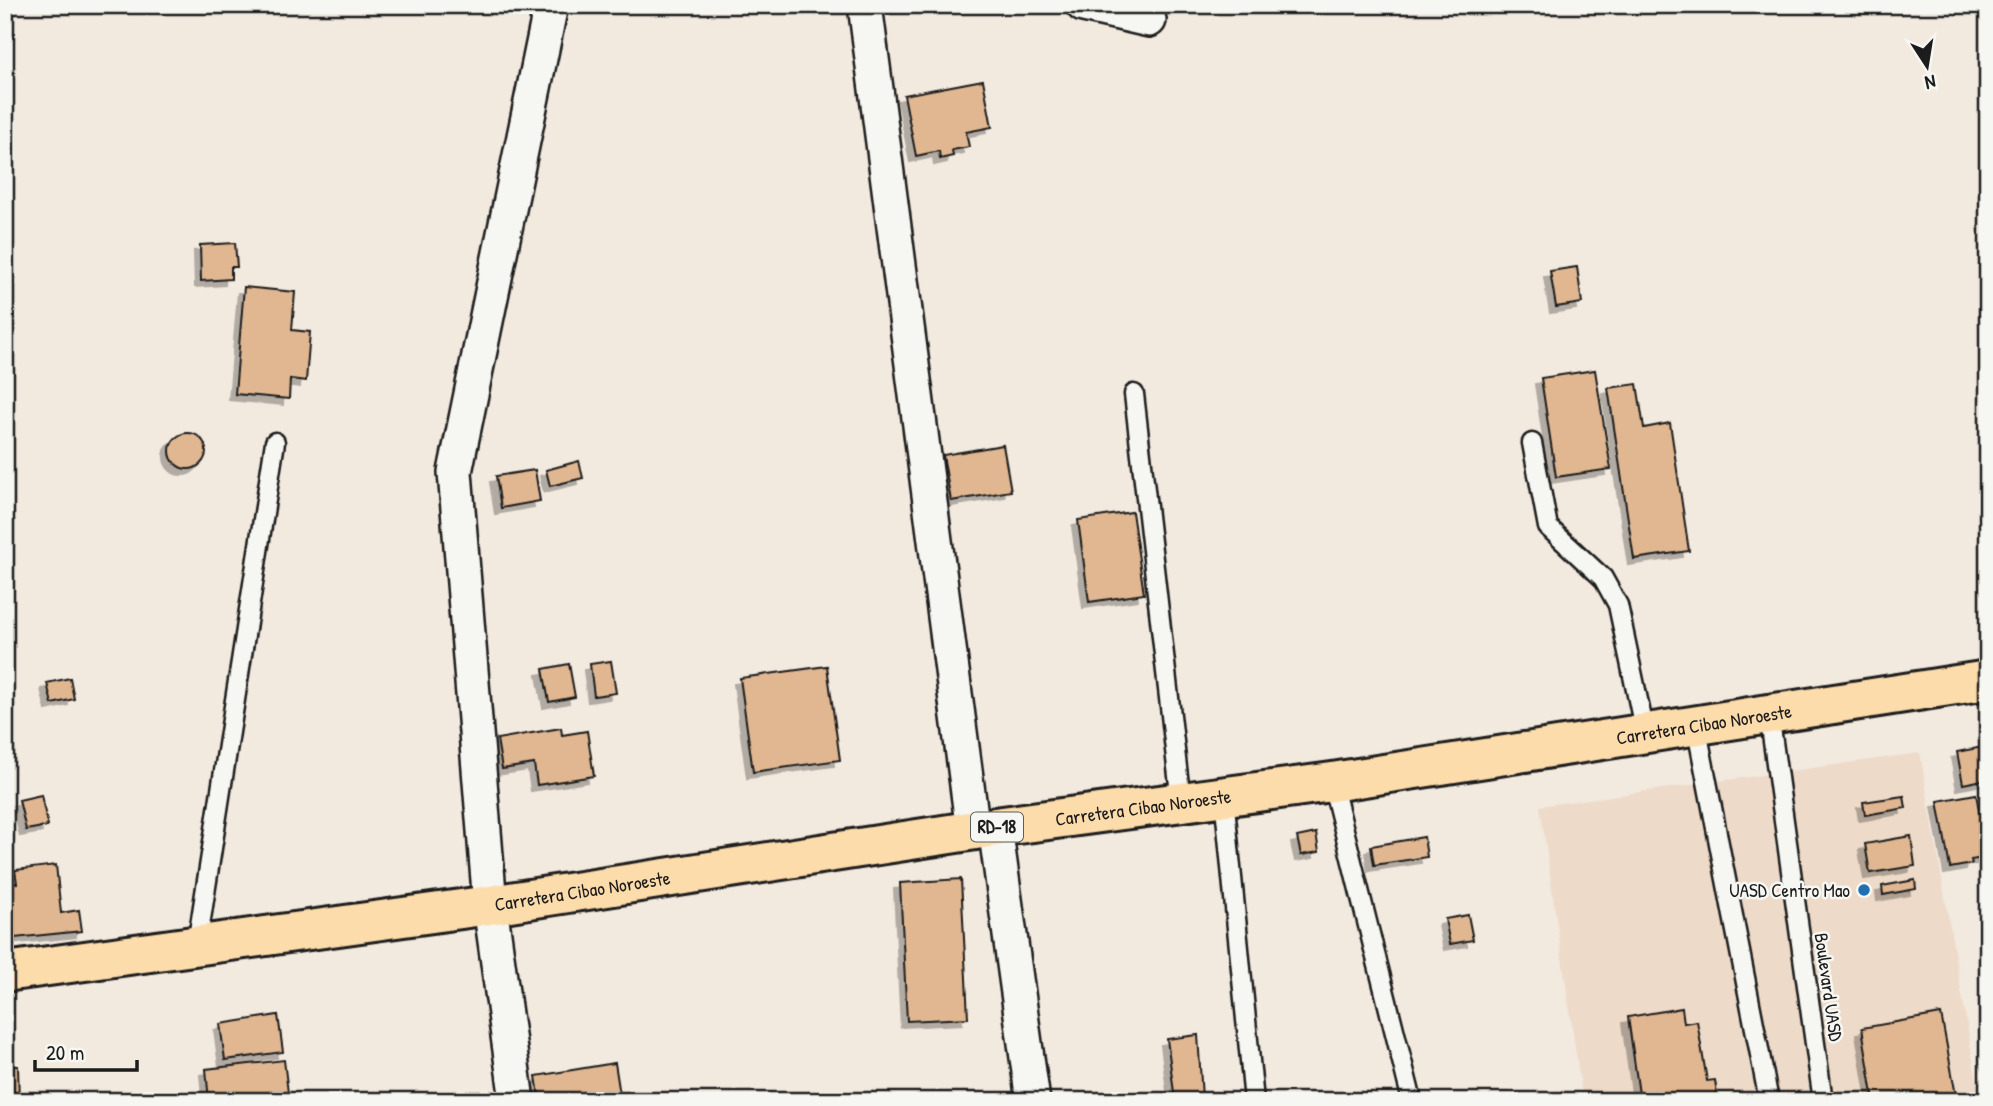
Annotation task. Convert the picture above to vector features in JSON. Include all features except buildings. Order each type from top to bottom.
[{"type":"main road","name":"Carretera Cibao Noroeste","points":[[5,972],[490,905],[984,829],[1332,782],[1988,680]]},
{"type":"street","points":[[517,1101],[490,905],[455,472],[551,5]]},
{"type":"street","points":[[865,5],[984,829],[1033,1101]]},
{"type":"street","points":[[1083,5],[1149,20]]},
{"type":"lane","points":[[1134,394],[1181,802]]},
{"type":"lane","points":[[197,945],[275,442]]},
{"type":"lane","points":[[1532,443],[1548,527],[1603,578],[1618,605],[1644,733]]},
{"type":"lane","name":"Boulevard UASD","points":[[1769,713],[1823,1101]]},
{"type":"lane","points":[[1696,725],[1769,1101]]},
{"type":"lane","points":[[1332,782],[1411,1097]]},
{"type":"lane","points":[[1224,796],[1254,1101]]},
{"type":"shaded area","points":[[1920,753],[1980,1101],[1583,1101],[1540,806]]},
{"type":"place","name":"UASD Centro Mao","points":[[1864,890]]}]
